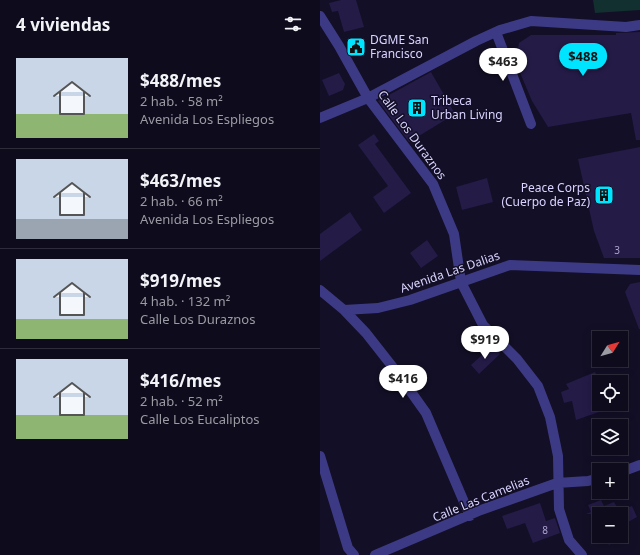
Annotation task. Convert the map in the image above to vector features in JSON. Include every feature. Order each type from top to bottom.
[{"type":"street","name":"Calle Los Duraznos","points":[[320,16],[340,46],[368,98],[433,184],[454,234],[461,282],[484,325],[517,359],[538,386],[550,417],[558,456],[557,483],[559,509],[569,540],[582,555]]},
{"type":"street","points":[[320,118],[368,98],[496,32],[532,21],[626,27],[640,26]]},
{"type":"street","points":[[496,32],[531,124]]},
{"type":"street","name":"Avenida Las Dalias","points":[[344,310],[378,308],[410,300],[510,265],[640,270]]},
{"type":"street","points":[[320,290],[344,310],[358,325],[399,375],[426,413],[470,516]]},
{"type":"street","points":[[358,325],[364,309]]},
{"type":"street","points":[[320,456],[348,548],[354,555]]},
{"type":"street","points":[[628,469],[640,465]]},
{"type":"street","name":"Calle Las Camelias","points":[[375,555],[470,516],[557,483],[592,480]]},
{"type":"green space","points":[[593,0],[640,0],[640,10],[595,13]]},
{"type":"building","points":[[341,0],[356,0],[364,27],[344,32],[338,11],[332,12],[329,3]]},
{"type":"building","points":[[640,32],[640,140],[636,140],[631,113],[548,127],[532,101],[518,68],[516,60],[519,43],[531,35],[616,35],[616,33]]},
{"type":"building","name":"Tribeca Urban Living","points":[[431,72],[455,114],[409,142],[378,101]]},
{"type":"building","points":[[339,73],[345,84],[343,90],[329,96],[322,80]]},
{"type":"building","points":[[374,134],[379,141],[375,144],[411,193],[384,213],[373,197],[388,186],[358,145]]},
{"type":"building","name":"Peace Corps (Cuerpo de Paz)","points":[[640,147],[640,258],[604,258],[594,231],[578,159]]},
{"type":"building","points":[[487,178],[493,202],[462,210],[456,187]]},
{"type":"building","points":[[350,212],[362,230],[320,261],[320,234]]},
{"type":"building","points":[[427,240],[438,256],[421,268],[410,253]]},
{"type":"building","points":[[640,282],[639,329],[625,292],[630,284]]},
{"type":"building","points":[[492,346],[500,354],[479,374],[471,365]]},
{"type":"building","points":[[595,372],[596,375],[592,375],[592,411],[602,411],[576,420],[572,401],[564,403],[561,392],[569,389],[566,384]]},
{"type":"building","points":[[601,500],[604,506],[614,502],[617,507],[592,507],[592,514],[586,514],[591,512],[588,505]]},
{"type":"building","points":[[540,503],[546,521],[555,518],[560,533],[533,543],[525,523],[507,529],[502,516]]},
{"type":"building","points":[[632,506],[637,517],[628,522],[628,507]]},
{"type":"place","name":"DGME San Francisco","points":[[356,47]]},
{"type":"place","name":"Tribeca Urban Living","points":[[417,108]]},
{"type":"place","name":"Peace Corps (Cuerpo de Paz)","points":[[604,195]]}]
